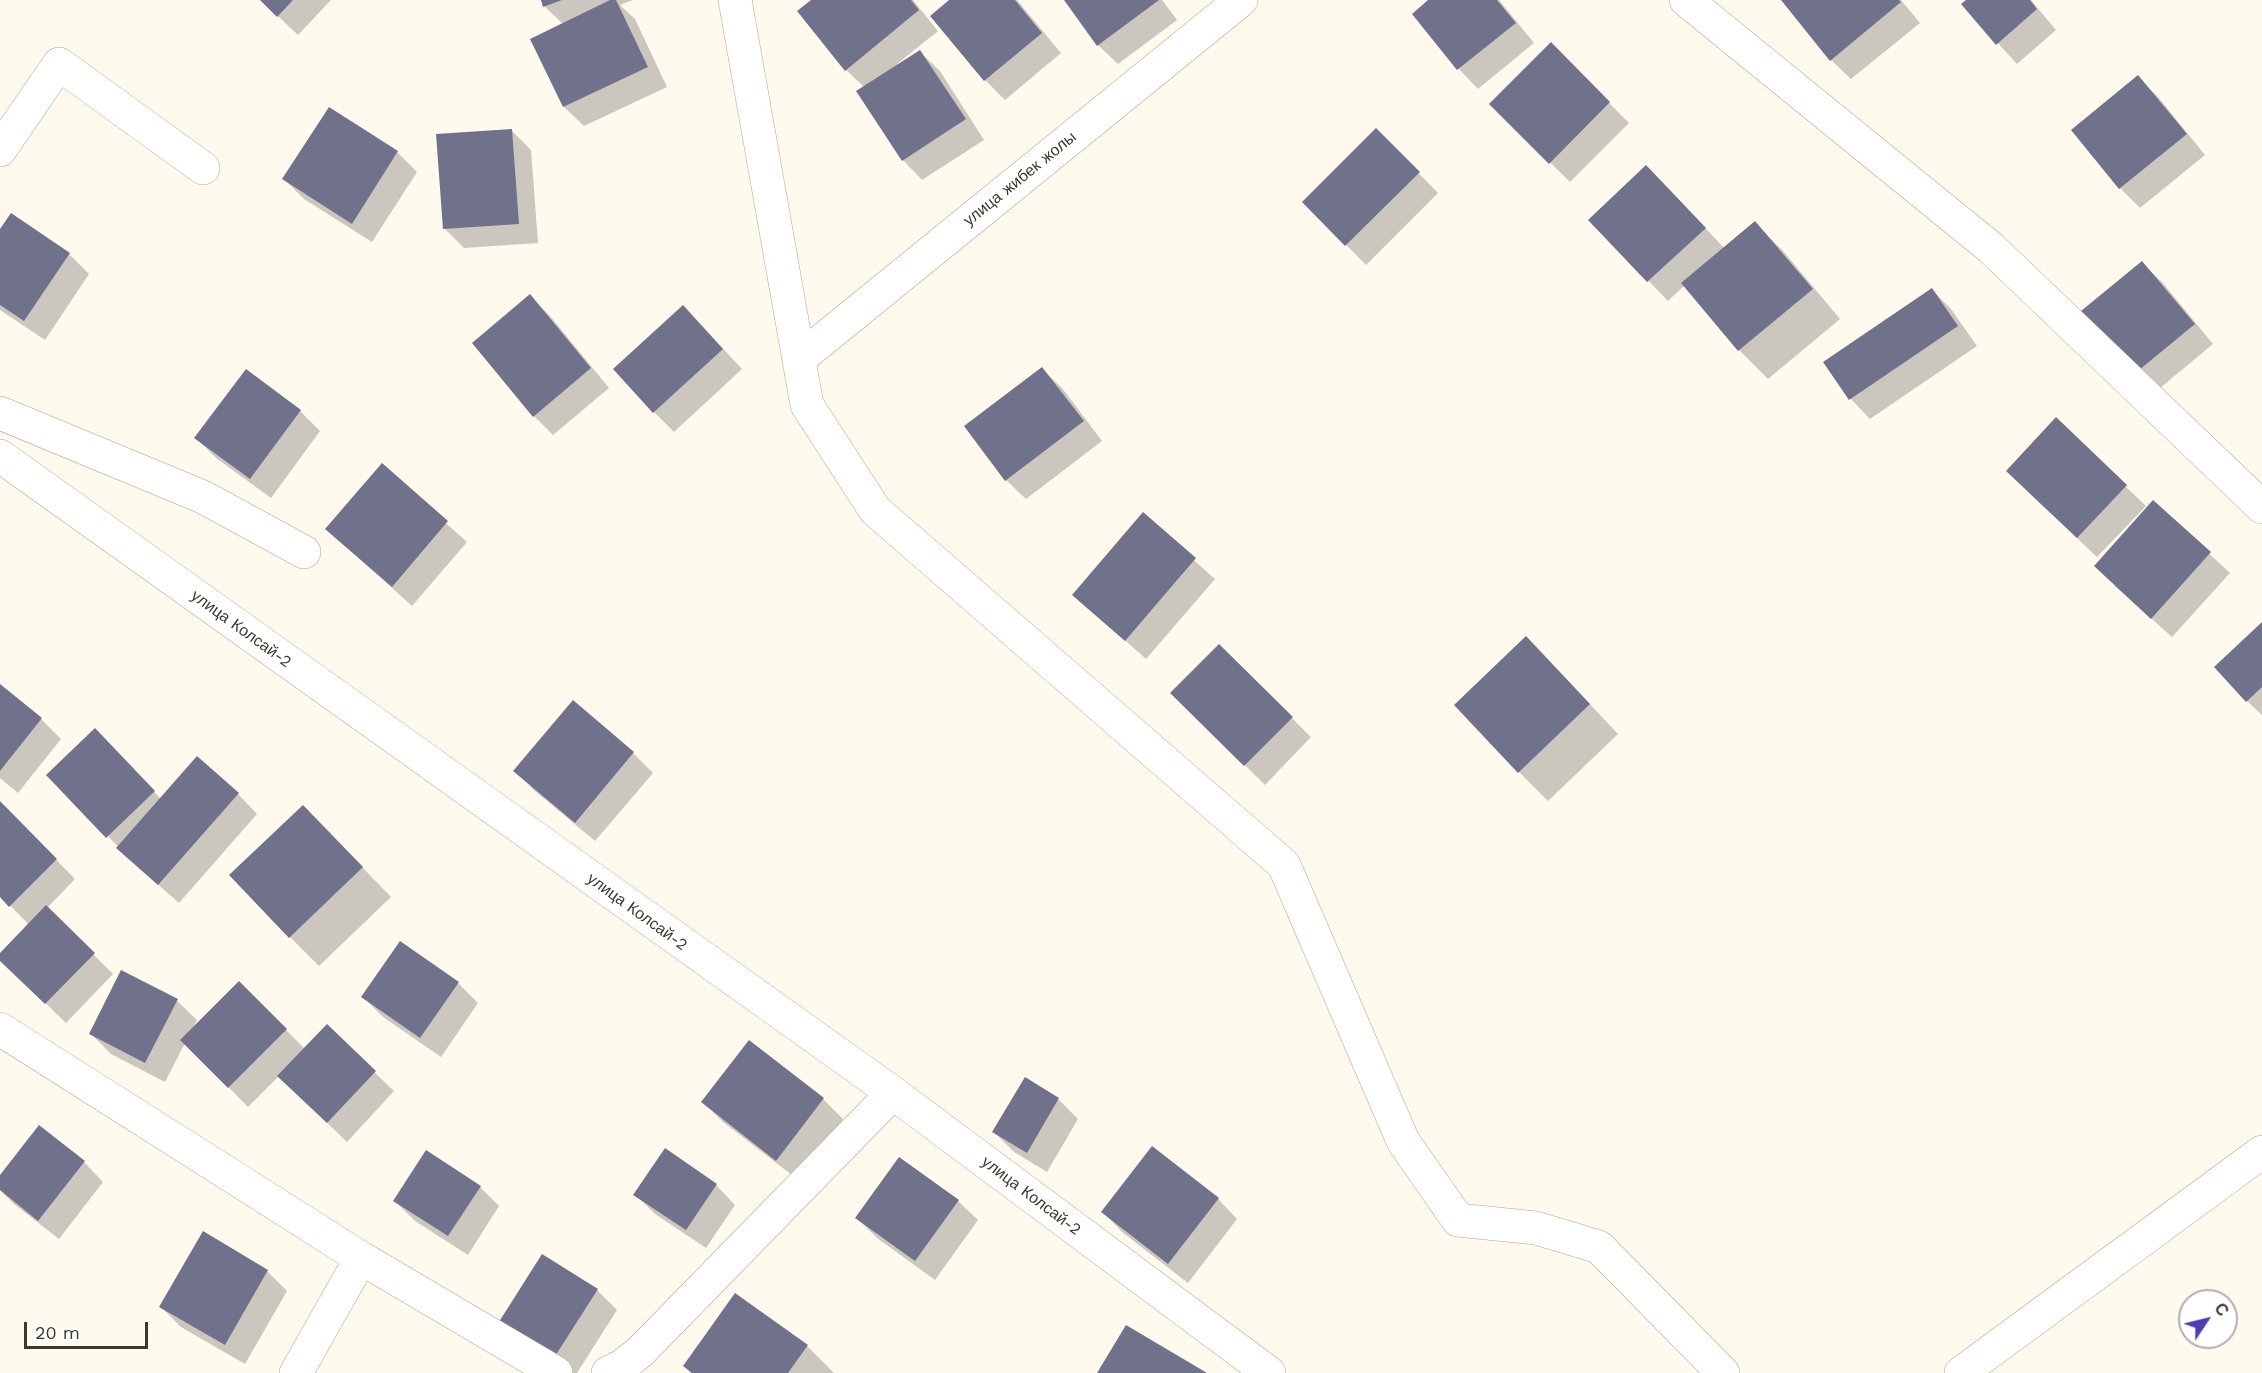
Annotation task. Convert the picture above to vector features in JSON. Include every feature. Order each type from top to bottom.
[{"type":"street","points":[[735,0],[807,405],[875,510],[1284,865],[1402,1141],[1458,1220],[1536,1228],[1599,1247],[1723,1373]]},
{"type":"street","name":"улица жибек жолы","points":[[799,359],[1242,0]]},
{"type":"street","points":[[1686,0],[1991,248],[2262,507]]},
{"type":"street","points":[[0,150],[59,64],[203,168]]},
{"type":"street","points":[[0,413],[203,498],[304,552]]},
{"type":"street","name":"улица Колсай-2","points":[[0,456],[893,1093],[1269,1373]]},
{"type":"street","points":[[0,1029],[361,1258],[556,1373]]},
{"type":"street","points":[[608,1373],[622,1366],[640,1352],[893,1093]]},
{"type":"street","points":[[1961,1373],[2262,1152]]},
{"type":"street","points":[[296,1373],[361,1258]]},
{"type":"building","points":[[260,0],[293,0],[277,17]]},
{"type":"building","points":[[541,0],[562,0],[543,7]]},
{"type":"building","points":[[610,0],[616,0],[648,67],[563,107],[530,39]]},
{"type":"building","points":[[811,0],[911,0],[919,10],[845,71],[797,11]]},
{"type":"building","points":[[949,0],[1015,0],[1042,33],[984,81],[930,16]]},
{"type":"building","points":[[1064,0],[1159,0],[1097,46]]},
{"type":"building","points":[[1428,0],[1497,0],[1516,23],[1457,70],[1412,14]]},
{"type":"building","points":[[1781,0],[1899,0],[1901,2],[1830,61]]},
{"type":"building","points":[[1966,0],[2030,0],[2037,9],[1996,45],[1961,4]]},
{"type":"building","points":[[1551,42],[1610,102],[1549,164],[1489,104]]},
{"type":"building","points":[[920,50],[966,119],[902,161],[856,91]]},
{"type":"building","points":[[2138,75],[2187,134],[2119,189],[2071,130]]},
{"type":"building","points":[[329,107],[398,151],[352,224],[282,179]]},
{"type":"building","points":[[1376,128],[1420,172],[1345,246],[1302,202]]},
{"type":"building","points":[[512,129],[519,224],[443,229],[436,134]]},
{"type":"building","points":[[1646,165],[1706,228],[1647,282],[1588,220]]},
{"type":"building","points":[[11,213],[70,253],[24,321],[0,305],[0,229]]},
{"type":"building","points":[[1755,221],[1813,289],[1738,351],[1681,283]]},
{"type":"building","points":[[2142,261],[2195,324],[2133,375],[2081,311]]},
{"type":"building","points":[[1932,288],[1958,326],[1849,400],[1823,362]]},
{"type":"building","points":[[530,294],[591,368],[533,417],[472,343]]},
{"type":"building","points":[[683,305],[723,349],[653,413],[613,369]]},
{"type":"building","points":[[1042,367],[1084,421],[1005,481],[964,426]]},
{"type":"building","points":[[246,369],[301,410],[250,479],[194,438]]},
{"type":"building","points":[[2056,417],[2127,485],[2077,538],[2006,471]]},
{"type":"building","points":[[382,463],[448,521],[392,587],[325,529]]},
{"type":"building","points":[[2153,500],[2211,552],[2151,619],[2094,566]]},
{"type":"building","points":[[1143,512],[1196,558],[1125,641],[1072,595]]},
{"type":"building","points":[[2262,622],[2262,687],[2246,702],[2214,667]]},
{"type":"building","points":[[1526,636],[1590,704],[1518,773],[1454,705]]},
{"type":"building","points":[[1219,644],[1293,717],[1244,766],[1170,693]]},
{"type":"building","points":[[0,684],[42,718],[0,771]]},
{"type":"building","points":[[573,700],[634,752],[575,823],[513,771]]},
{"type":"building","points":[[95,728],[155,791],[106,838],[46,775]]},
{"type":"building","points":[[197,756],[239,793],[158,885],[116,848]]},
{"type":"building","points":[[0,801],[57,859],[9,907],[0,897]]},
{"type":"building","points":[[303,805],[363,867],[289,938],[229,875]]},
{"type":"building","points":[[46,905],[95,953],[45,1004],[0,961],[0,953]]},
{"type":"building","points":[[400,941],[459,982],[420,1038],[361,997]]},
{"type":"building","points":[[121,970],[178,999],[145,1063],[89,1034]]},
{"type":"building","points":[[239,981],[287,1029],[228,1088],[180,1040]]},
{"type":"building","points":[[327,1024],[376,1071],[327,1123],[277,1076]]},
{"type":"building","points":[[749,1040],[824,1098],[776,1161],[701,1102]]},
{"type":"building","points":[[1025,1077],[1059,1098],[1027,1153],[992,1132]]},
{"type":"building","points":[[39,1125],[85,1161],[38,1221],[0,1190],[0,1175]]},
{"type":"building","points":[[1152,1146],[1219,1198],[1168,1264],[1101,1212]]},
{"type":"building","points":[[665,1148],[717,1184],[686,1230],[633,1195]]},
{"type":"building","points":[[426,1150],[481,1186],[448,1236],[393,1201]]},
{"type":"building","points":[[899,1157],[959,1200],[915,1261],[855,1218]]},
{"type":"building","points":[[203,1231],[268,1270],[225,1345],[159,1307]]},
{"type":"building","points":[[542,1254],[598,1289],[552,1361],[497,1325]]},
{"type":"building","points":[[735,1293],[808,1345],[788,1373],[692,1373],[683,1366]]},
{"type":"building","points":[[1126,1325],[1207,1373],[1097,1373]]}]
